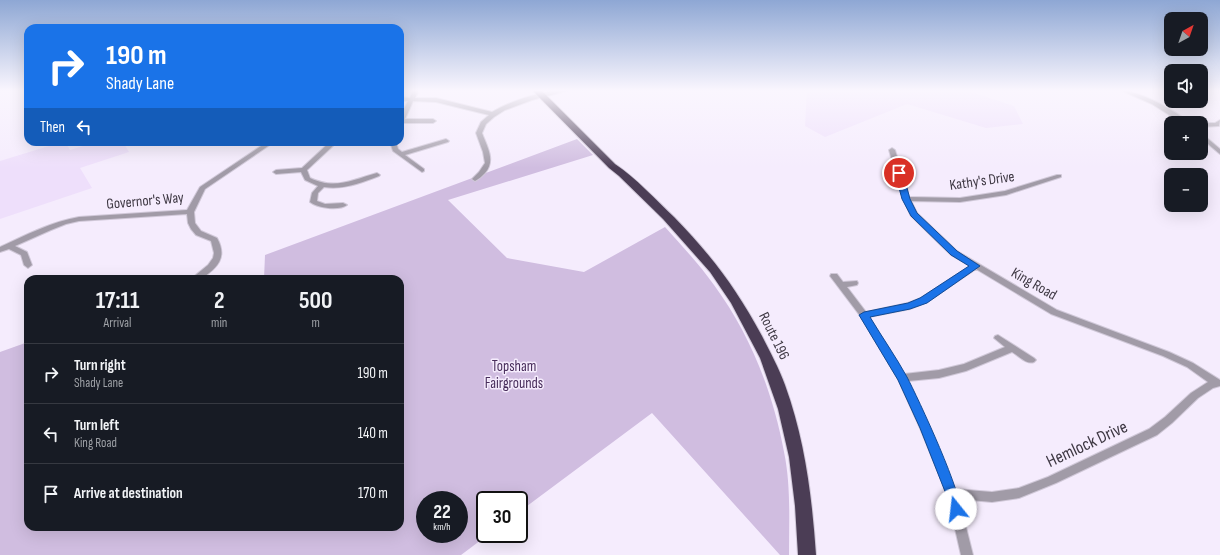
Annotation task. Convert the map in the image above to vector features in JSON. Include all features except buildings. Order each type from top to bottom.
[{"type":"highway","name":"Route 196","points":[[567,116],[617,164],[623,174],[691,242],[709,262],[737,301],[768,362],[779,389],[795,444],[802,487],[807,555]]},
{"type":"street","points":[[475,179],[482,174],[488,166],[489,154],[479,133],[482,124],[490,116]]},
{"type":"street","points":[[404,122],[433,121]]},
{"type":"street","points":[[1208,126],[1217,125],[1220,122]]},
{"type":"street","points":[[401,154],[446,141]]},
{"type":"street","points":[[1208,141],[1220,152]]},
{"type":"street","name":"Governor's Way","points":[[0,250],[64,222],[79,219],[190,212],[202,188],[265,146]]},
{"type":"street","points":[[276,172],[304,170],[330,146]]},
{"type":"street","points":[[394,146],[395,150],[422,170]]},
{"type":"street","name":"King Road","points":[[892,150],[906,199],[914,214],[954,253],[1054,312],[1166,354],[1190,365],[1218,383]]},
{"type":"street","points":[[304,170],[307,179],[321,186],[354,182],[377,175]]},
{"type":"street","name":"Kathy's Drive","points":[[906,199],[960,200],[1006,193],[1059,176]]},
{"type":"street","points":[[321,186],[315,193],[313,202],[324,206],[343,205]]},
{"type":"street","points":[[190,212],[191,225],[200,235],[214,240],[219,249],[217,260],[201,275]]},
{"type":"street","points":[[9,246],[24,254],[28,265]]},
{"type":"street","points":[[864,315],[910,306],[924,300],[975,266]]},
{"type":"street","points":[[834,276],[864,315],[902,378],[925,428],[952,494],[967,555]]},
{"type":"street","points":[[841,285],[854,283]]},
{"type":"street","points":[[998,338],[1031,360]]},
{"type":"street","points":[[902,378],[939,374],[966,367],[1013,348]]},
{"type":"street","name":"Hemlock Drive","points":[[952,494],[992,497],[1007,496],[1052,480],[1153,432],[1163,426],[1205,386],[1218,383]]},
{"type":"shaded area","points":[[806,116],[877,116],[825,137],[805,126]]},
{"type":"shaded area","points":[[946,116],[1019,116],[1023,124],[986,128]]},
{"type":"shaded area","points":[[49,146],[68,146],[70,150],[83,146],[125,146],[129,152],[80,168],[92,188],[0,219],[0,161]]},
{"type":"green space","name":"Topsham Fairgrounds","points":[[577,139],[593,155],[448,200],[507,258],[584,272],[665,227],[690,255],[727,304],[739,323],[767,386],[779,430],[788,477],[789,555],[780,555],[652,413],[528,505],[528,491],[476,491],[477,543],[461,555],[0,555],[0,352],[24,343],[24,531],[404,531],[404,275],[264,275],[265,255]]},
{"type":"route","points":[[899,173],[906,199],[914,214],[954,253],[975,266],[924,300],[910,306],[864,315],[902,378],[925,428],[952,494],[956,509]]}]
